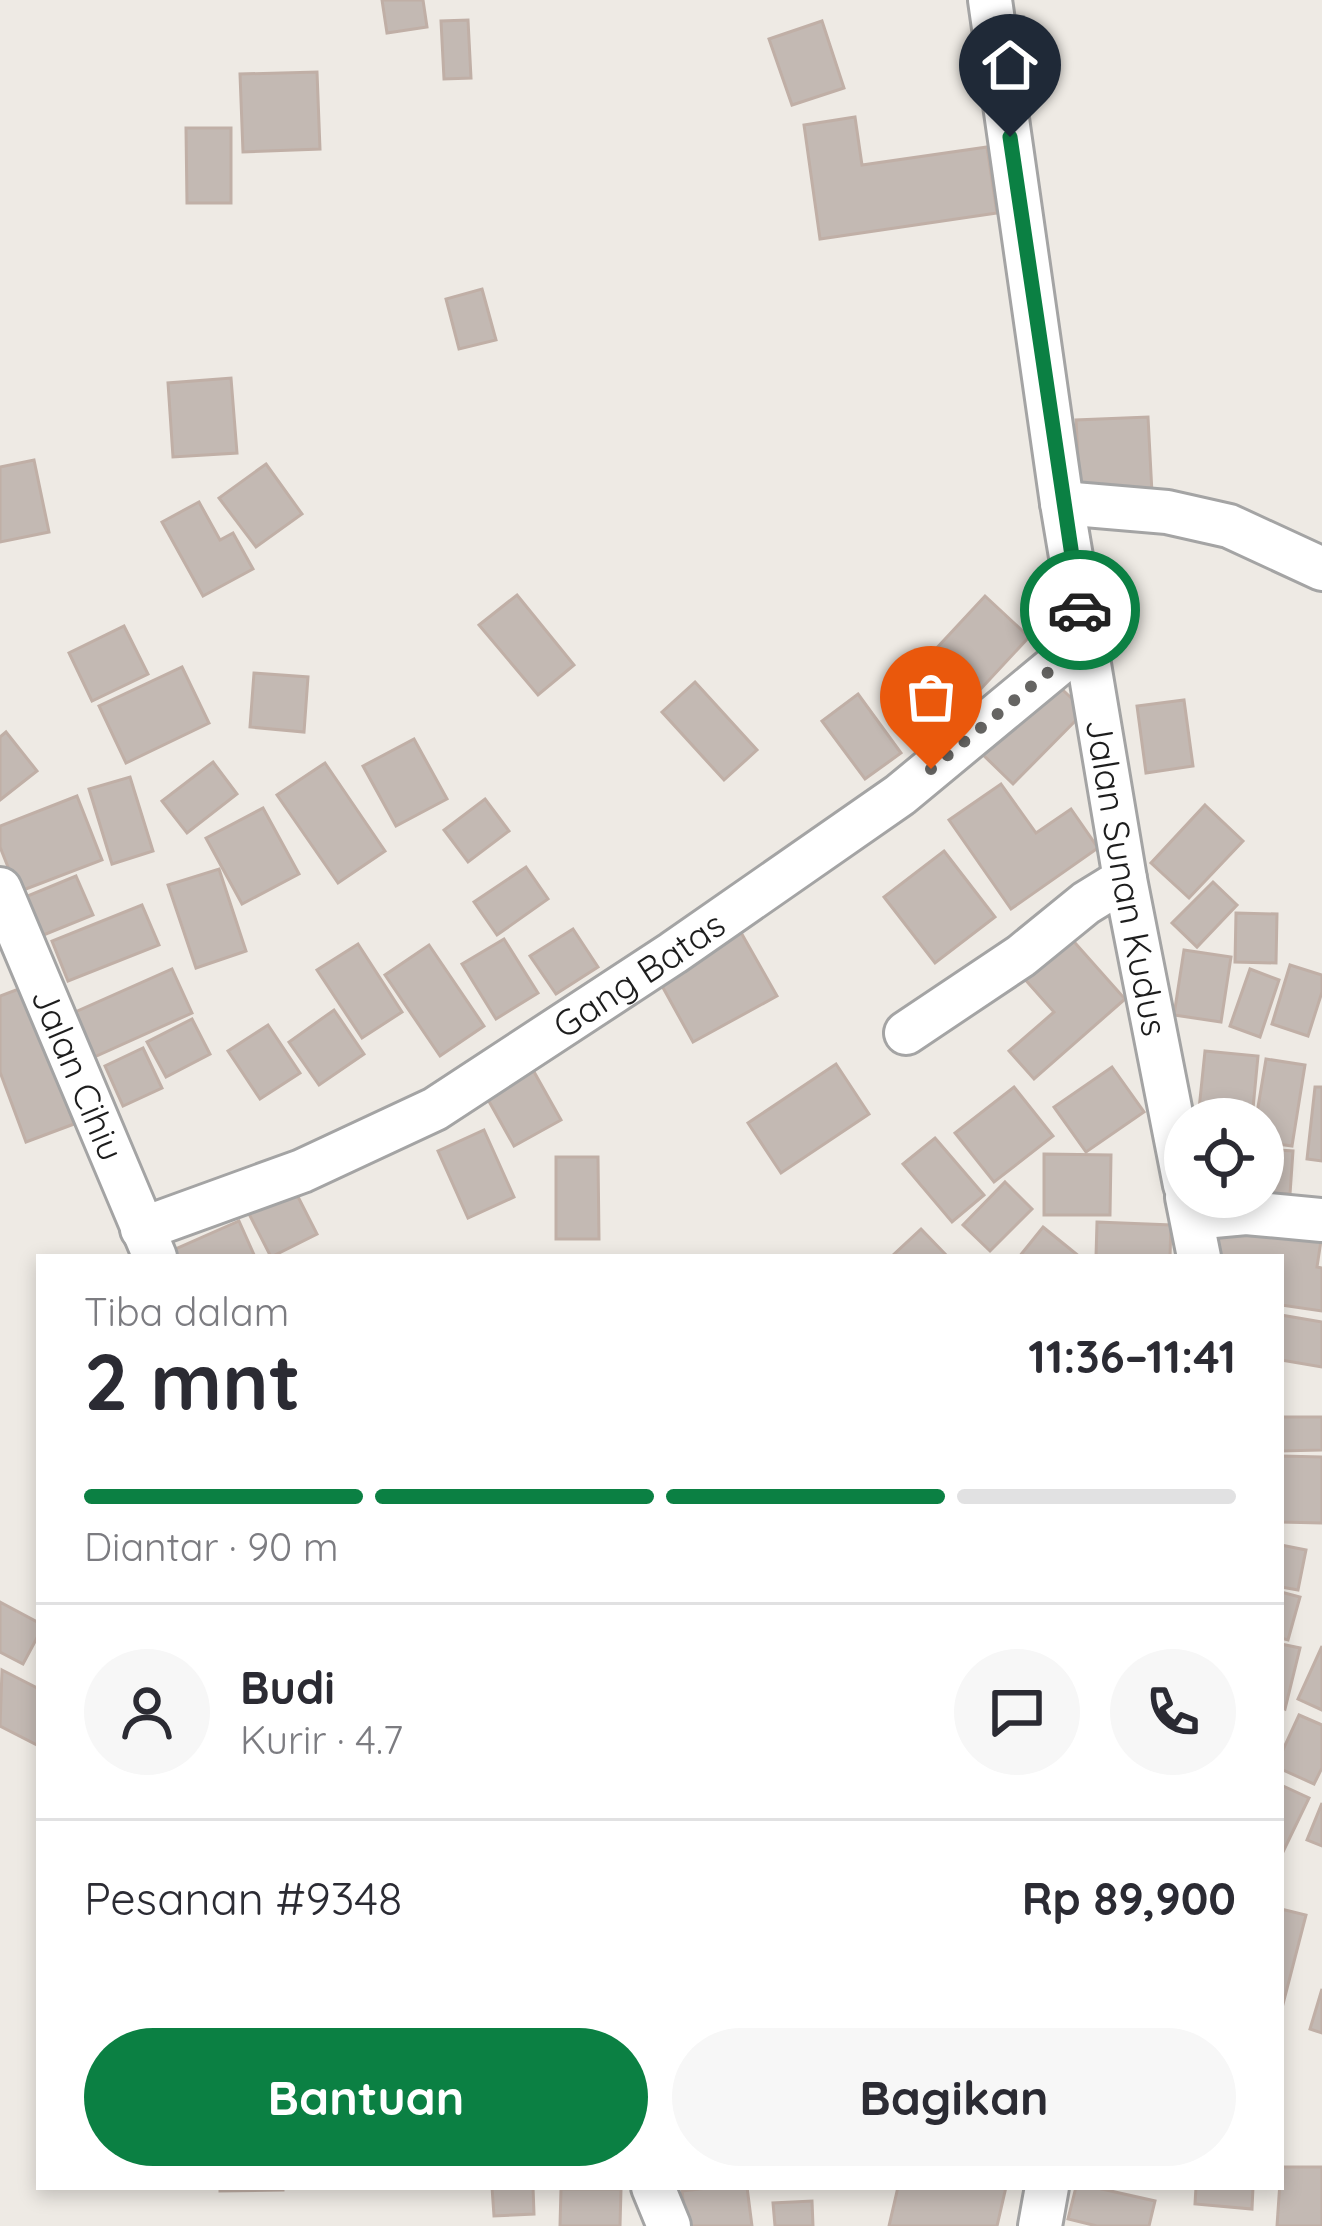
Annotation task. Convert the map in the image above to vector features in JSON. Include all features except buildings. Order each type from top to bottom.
[{"type":"street","name":"Jalan Sunan Kudus","points":[[990,0],[1062,503],[1125,879],[1168,1098]]},
{"type":"street","points":[[1062,503],[1167,512],[1229,526],[1322,568]]},
{"type":"street","name":"Gang Batas","points":[[148,1243],[435,1109],[598,1004],[900,794],[1086,641]]},
{"type":"street","points":[[906,1033],[1125,879]]},
{"type":"street","name":"Jalan Cihiu","points":[[0,890],[12,960],[148,1243]]},
{"type":"street","points":[[1284,1217],[1322,1220]]},
{"type":"street","points":[[654,2190],[669,2226]]},
{"type":"street","points":[[1040,2226],[1046,2190]]},
{"type":"way so far","points":[[931,769],[1086,641],[1080,610]]},
{"type":"route","points":[[1010,137],[1080,610]]}]
